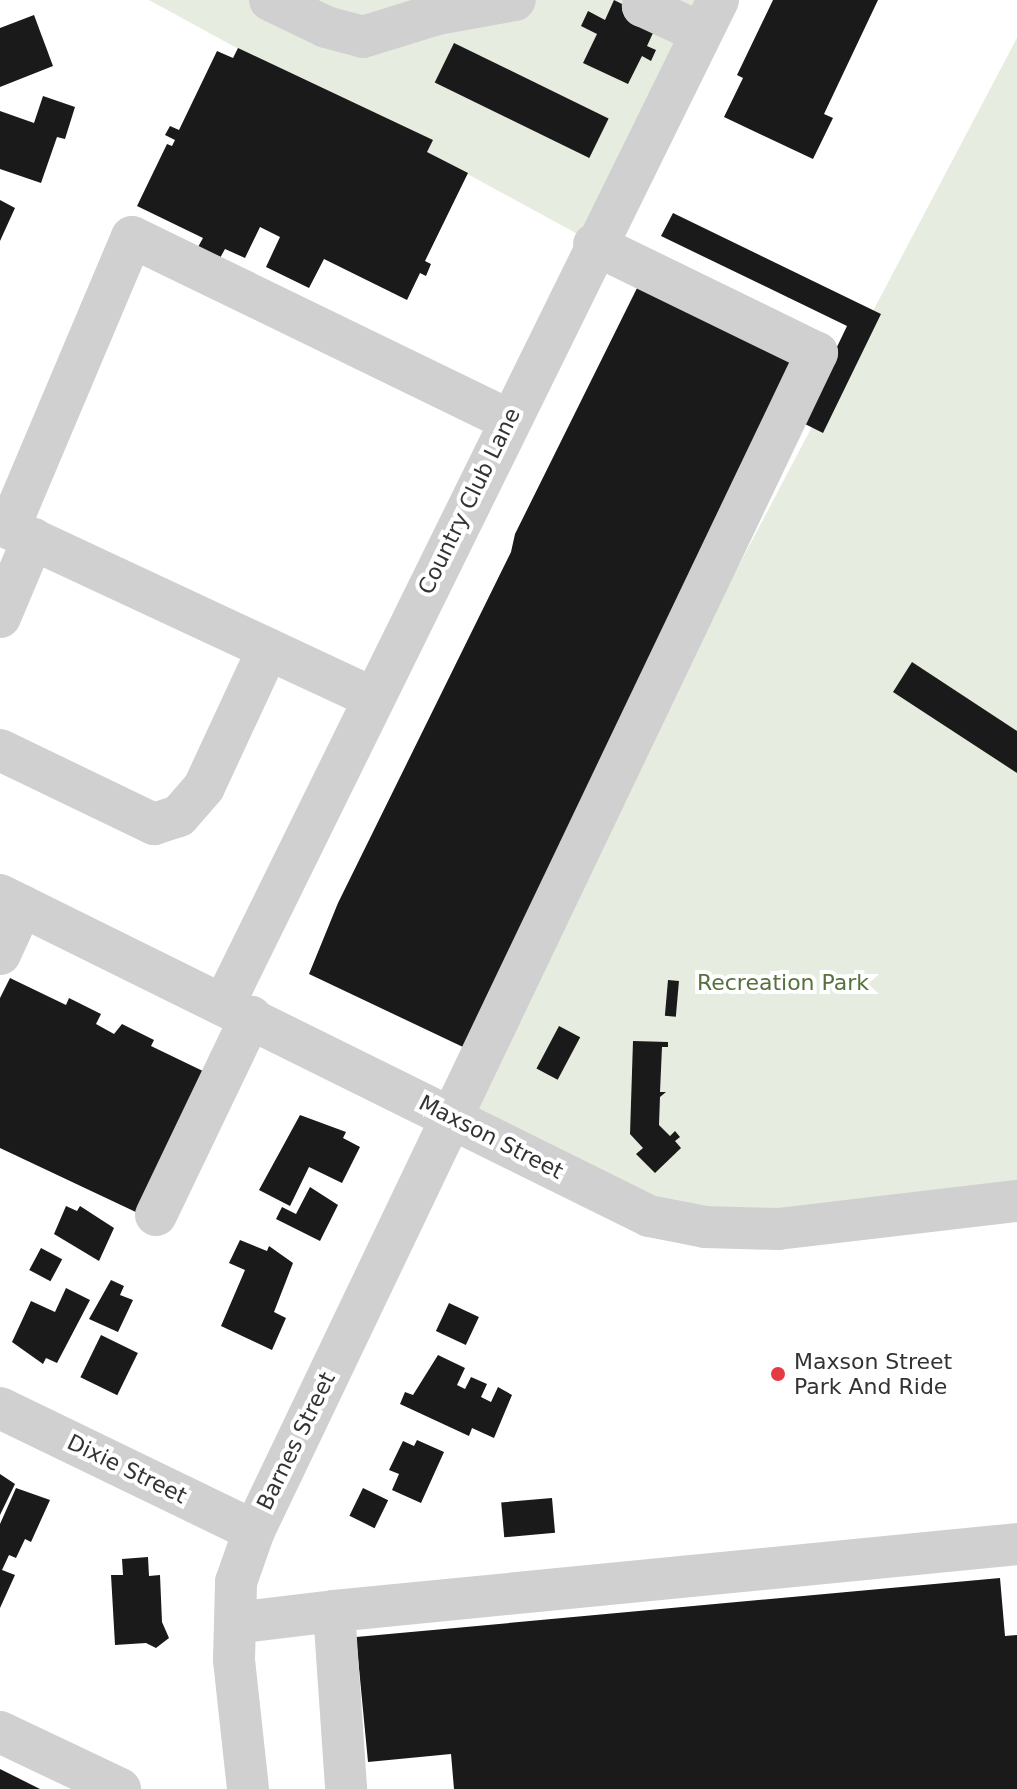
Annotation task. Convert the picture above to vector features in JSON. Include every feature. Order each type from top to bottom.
[{"type":"street","points":[[270,0],[326,27],[363,37],[419,9],[515,0]]},
{"type":"street","points":[[646,0],[643,6],[709,16]]},
{"type":"street","name":"Country Club Lane","points":[[156,1215],[237,1011],[373,698],[709,16]]},
{"type":"street","points":[[373,698],[9,528],[132,237],[509,420]]},
{"type":"street","name":"Barnes Street","points":[[248,1789],[234,1660],[236,1582],[254,1531],[817,353],[594,244]]},
{"type":"street","points":[[0,617],[33,539]]},
{"type":"street","points":[[0,750],[154,824],[179,816],[204,787],[268,649]]},
{"type":"street","points":[[0,954],[11,900]]},
{"type":"street","name":"Maxson Street","points":[[11,900],[453,1116],[618,1203],[649,1216],[705,1227],[778,1229],[1017,1201]]},
{"type":"street","name":"Dixie Street","points":[[0,1408],[254,1531]]},
{"type":"street","points":[[235,1623],[1017,1544]]},
{"type":"street","points":[[334,1611],[346,1789]]},
{"type":"street","points":[[0,1732],[120,1789]]},
{"type":"green space","points":[[149,0],[720,0],[594,243]]},
{"type":"green space","name":"Recreation Park","points":[[1017,38],[1017,1187],[722,1222],[449,1115]]},
{"type":"building","points":[[614,0],[658,22],[647,46],[656,50],[651,61],[642,56],[628,84],[583,63],[597,34],[581,26],[588,11],[605,20]]},
{"type":"building","points":[[773,0],[878,0],[824,114],[833,118],[813,159],[724,117],[743,78],[737,75]]},
{"type":"building","points":[[34,15],[53,66],[0,87],[0,28]]},
{"type":"building","points":[[454,43],[609,118],[589,158],[435,83]]},
{"type":"building","points":[[238,48],[433,140],[427,152],[468,173],[425,261],[431,264],[426,276],[420,273],[407,300],[324,259],[309,288],[266,267],[280,237],[260,227],[245,258],[225,249],[220,258],[198,247],[203,238],[137,206],[167,144],[172,146],[175,140],[165,135],[170,126],[179,130],[217,51],[233,58]]},
{"type":"building","points":[[43,96],[75,107],[65,139],[57,137],[41,183],[0,169],[0,111],[34,123]]},
{"type":"building","points":[[0,200],[15,208],[0,241]]},
{"type":"building","points":[[673,213],[881,314],[823,433],[801,422],[847,326],[661,236]]},
{"type":"building","points":[[642,278],[797,353],[463,1047],[309,974],[338,903]]},
{"type":"building","points":[[912,662],[1017,731],[1017,773],[893,692]]},
{"type":"building","points":[[10,978],[66,1005],[69,998],[101,1014],[96,1024],[114,1034],[122,1024],[154,1040],[151,1046],[207,1073],[140,1214],[0,1148],[0,998]]},
{"type":"building","points":[[668,980],[679,981],[676,1017],[665,1016]]},
{"type":"building","points":[[559,1026],[580,1037],[558,1080],[536,1068]]},
{"type":"building","points":[[633,1041],[668,1042],[668,1047],[662,1047],[660,1092],[666,1092],[660,1097],[659,1125],[670,1136],[675,1131],[680,1137],[675,1141],[681,1148],[655,1173],[636,1154],[643,1148],[630,1134]]},
{"type":"building","points":[[300,1115],[346,1132],[343,1138],[360,1147],[342,1183],[309,1167],[290,1206],[259,1190]]},
{"type":"building","points":[[310,1187],[338,1205],[320,1241],[276,1219],[282,1207],[296,1214]]},
{"type":"building","points":[[66,1206],[77,1211],[80,1206],[114,1228],[99,1261],[54,1234]]},
{"type":"building","points":[[240,1240],[267,1251],[269,1246],[293,1263],[274,1312],[286,1318],[272,1350],[221,1326],[245,1270],[229,1263]]},
{"type":"building","points":[[41,1248],[62,1259],[50,1281],[29,1270]]},
{"type":"building","points":[[111,1280],[124,1286],[120,1295],[133,1300],[118,1332],[89,1319]]},
{"type":"building","points":[[66,1288],[90,1300],[57,1363],[46,1358],[43,1364],[12,1342],[31,1301],[55,1312]]},
{"type":"building","points":[[449,1303],[479,1317],[466,1345],[436,1331]]},
{"type":"building","points":[[101,1335],[138,1353],[117,1395],[80,1377]]},
{"type":"building","points":[[438,1355],[465,1368],[457,1385],[465,1389],[471,1377],[487,1384],[481,1397],[491,1402],[498,1387],[512,1395],[494,1438],[472,1428],[469,1436],[400,1404],[405,1392],[413,1395]]},
{"type":"building","points":[[417,1440],[444,1452],[421,1503],[392,1490],[399,1474],[389,1470],[403,1441],[414,1446]]},
{"type":"building","points":[[0,1474],[15,1484],[0,1515]]},
{"type":"building","points":[[16,1488],[50,1500],[31,1542],[25,1539],[16,1558],[9,1555],[2,1570],[15,1575],[0,1608],[0,1524]]},
{"type":"building","points":[[363,1488],[388,1500],[375,1528],[349,1516]]},
{"type":"building","points":[[552,1498],[555,1533],[504,1537],[501,1502]]},
{"type":"building","points":[[148,1557],[149,1576],[160,1575],[162,1622],[169,1638],[156,1648],[146,1643],[115,1645],[111,1575],[123,1575],[122,1559]]},
{"type":"building","points":[[1000,1578],[1005,1636],[1017,1635],[1017,1789],[454,1789],[451,1754],[368,1762],[356,1637]]},
{"type":"building","points":[[0,1769],[40,1789],[0,1789]]},
{"type":"place","name":"Maxson Street Park And Ride","points":[[778,1374]]}]
